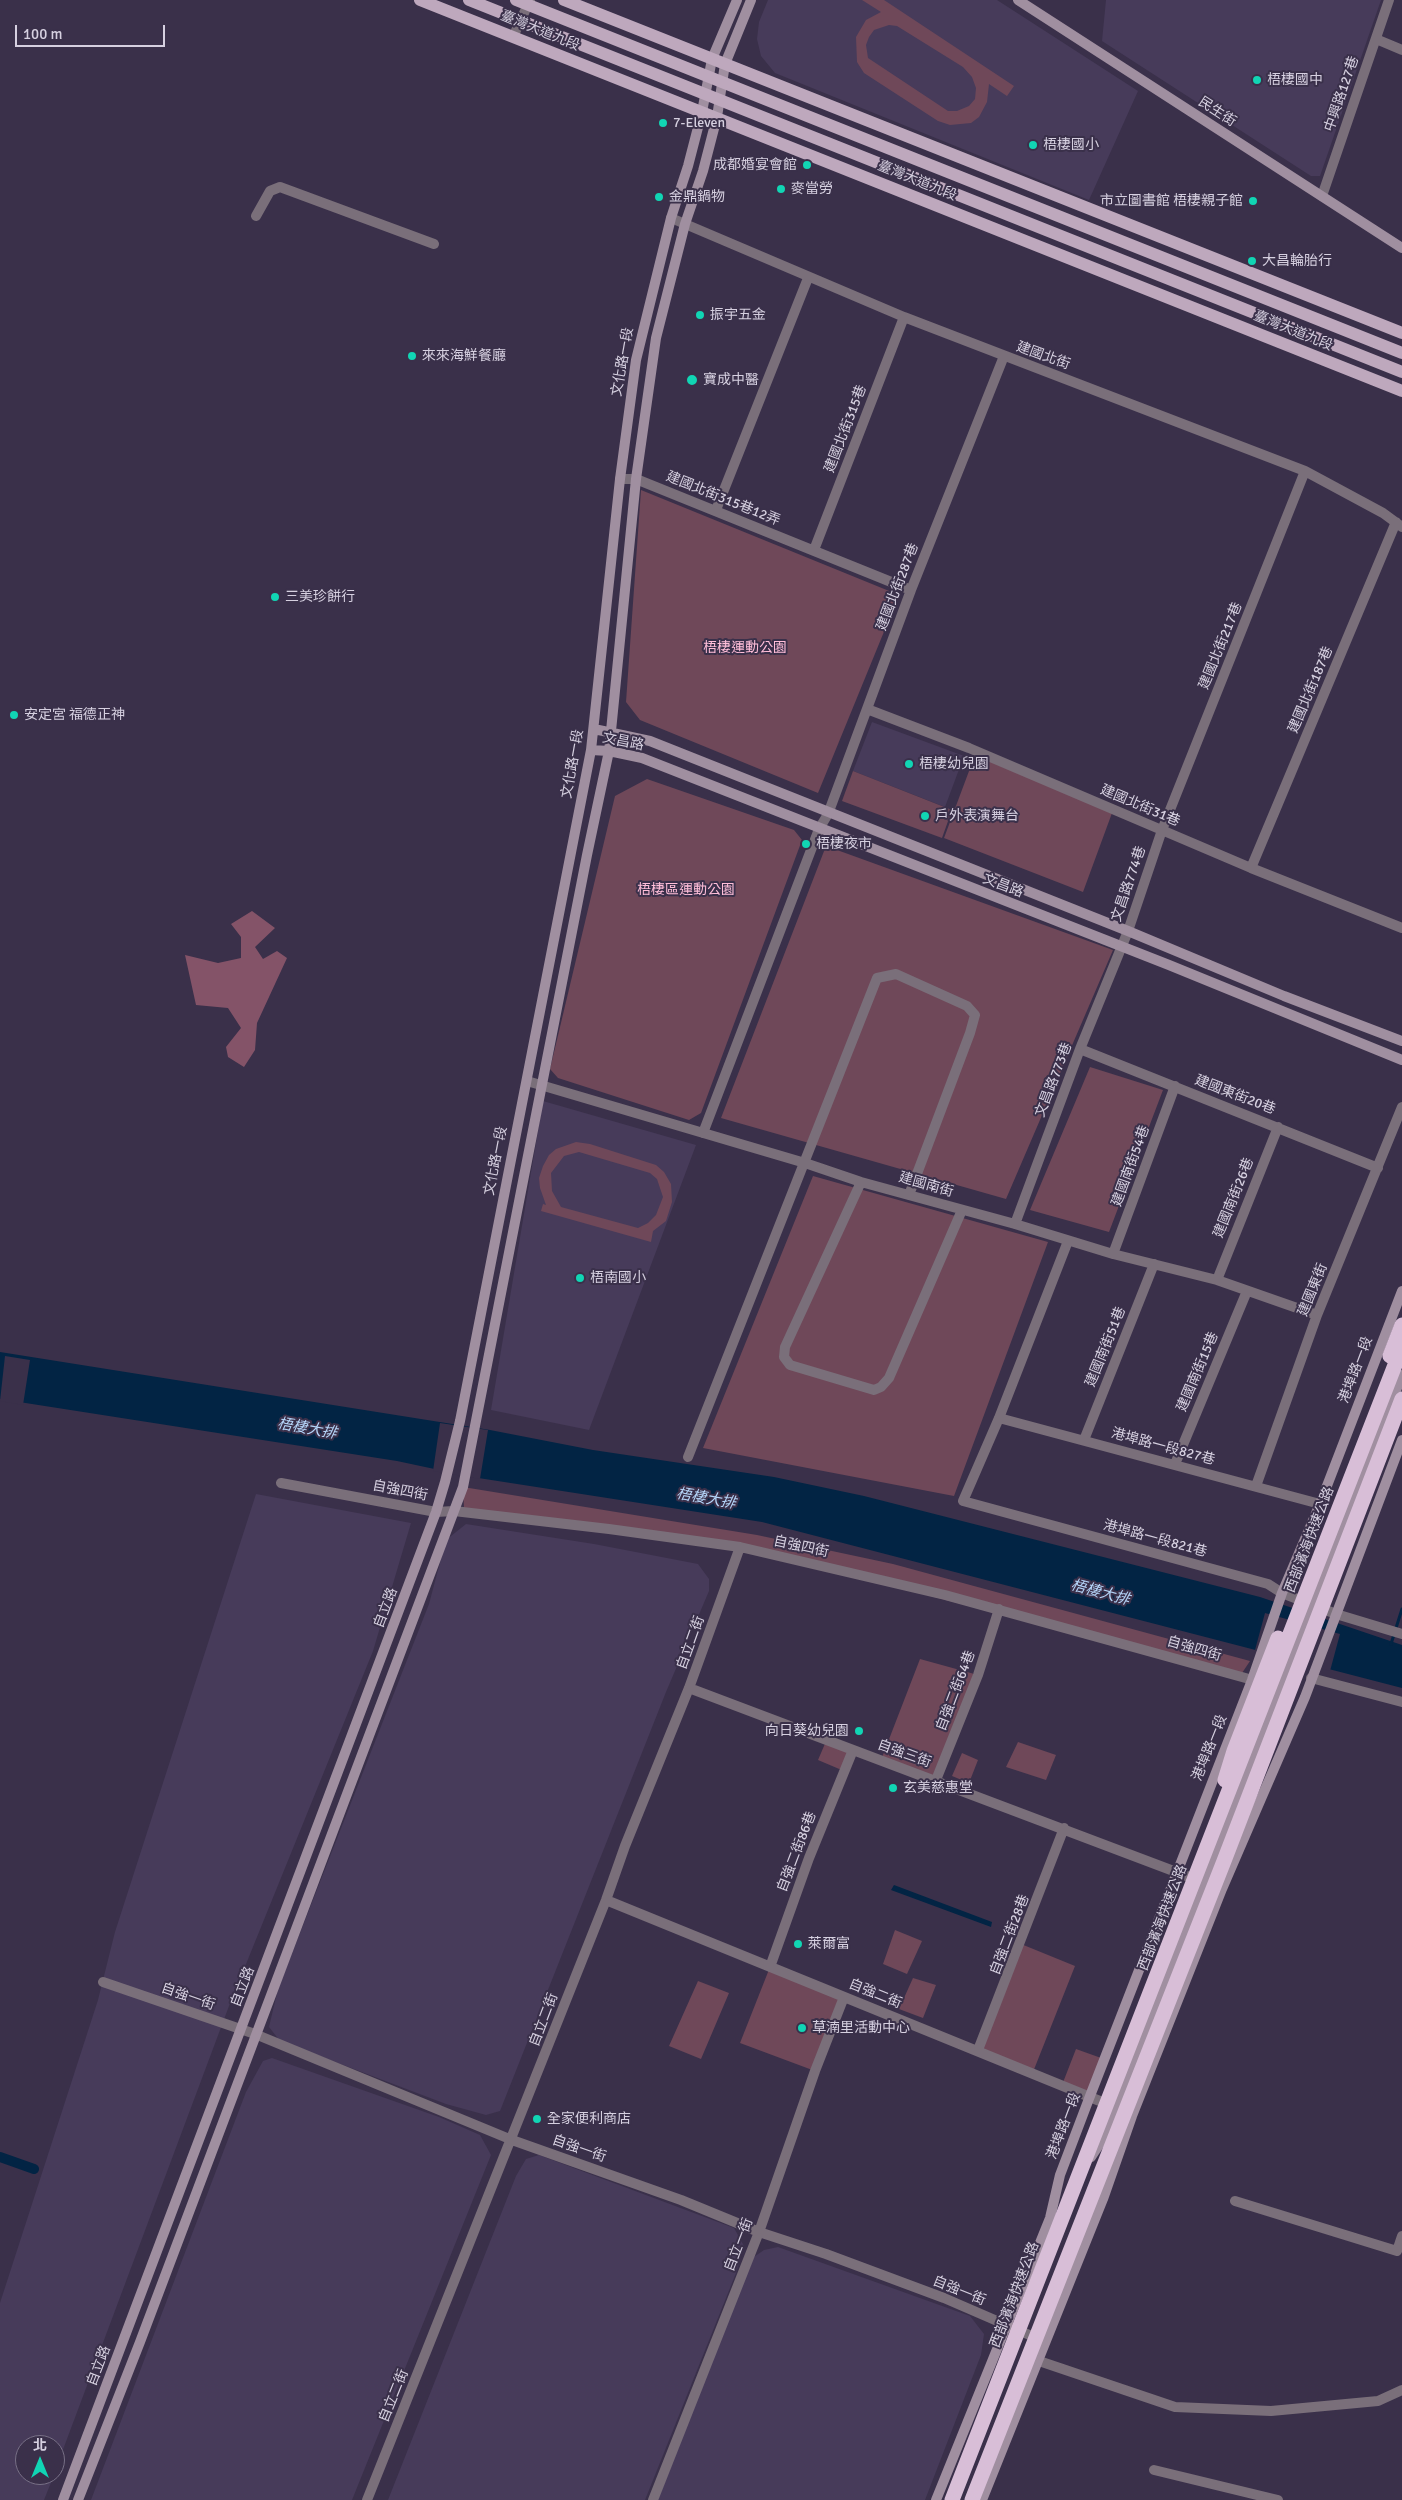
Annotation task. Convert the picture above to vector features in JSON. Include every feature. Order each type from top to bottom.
[{"type":"highway","points":[[1204,1857],[1211,1826],[1234,1750],[1402,1325]]},
{"type":"highway","name":"西部濱海快速公路","points":[[952,2500],[1402,1347]]},
{"type":"highway","points":[[972,2500],[1224,1861],[1402,1399]]},
{"type":"highway","points":[[1224,1861],[1239,1839],[1251,1810],[1402,1421]]},
{"type":"main road","name":"臺灣大道九段","points":[[420,0],[702,112],[717,116],[1402,391]]},
{"type":"main road","name":"臺灣大道九段","points":[[469,0],[1402,372]]},
{"type":"main road","points":[[564,0],[1402,333]]},
{"type":"main road","name":"臺灣大道九段","points":[[525,2],[1402,353]]},
{"type":"street","name":"文化路一段","points":[[445,1482],[460,1420],[591,750],[620,479],[636,360],[670,218],[688,166],[702,112],[712,59],[737,0]]},
{"type":"street","name":"文化路一段","points":[[464,1487],[587,854],[609,751],[636,480],[656,338],[685,224],[703,171],[717,116],[718,99],[725,64],[751,0]]},
{"type":"street","name":"民生街","points":[[1018,0],[1402,248]]},
{"type":"street","name":"中興路127巷","points":[[1322,196],[1389,0]]},
{"type":"street","points":[[513,37],[521,21],[525,2]]},
{"type":"street","points":[[1376,39],[1402,50]]},
{"type":"street","points":[[256,216],[270,191],[280,187],[434,244]]},
{"type":"street","name":"建國北街","points":[[670,218],[904,317],[1305,472],[1399,524]]},
{"type":"street","points":[[716,510],[808,278]]},
{"type":"street","name":"建國北街315巷","points":[[814,550],[904,317]]},
{"type":"street","name":"建國北街287巷","points":[[703,1133],[819,829],[828,814],[911,590],[1004,356]]},
{"type":"street","name":"建國北街217巷","points":[[1162,830],[1305,472]]},
{"type":"street","name":"建國北街315巷12弄","points":[[620,479],[636,480],[716,510],[911,590]]},
{"type":"street","name":"建國北街187巷","points":[[1251,868],[1399,524]]},
{"type":"street","name":"建國北街31巷","points":[[867,709],[969,748],[1251,868],[1402,928]]},
{"type":"street","name":"文昌路","points":[[594,729],[650,741],[828,814],[1128,931],[1275,993],[1402,1041]]},
{"type":"street","name":"文昌路","points":[[591,750],[609,751],[642,758],[1402,1060]]},
{"type":"street","name":"文昌路774巷","points":[[1121,947],[1162,830]]},
{"type":"street","name":"文昌路773巷","points":[[1015,1224],[1080,1049],[1121,947]]},
{"type":"street","points":[[688,1457],[877,978],[896,974],[968,1006],[975,1015],[970,1033],[909,1195]]},
{"type":"street","name":"建國東街20巷","points":[[1080,1049],[1278,1126],[1378,1168]]},
{"type":"street","name":"建國南街","points":[[527,1080],[805,1163],[861,1182],[1015,1224],[1113,1254],[1217,1280],[1318,1315]]},
{"type":"street","name":"建國南街54巷","points":[[1113,1254],[1175,1086]]},
{"type":"street","name":"建國東街","points":[[1256,1486],[1318,1315],[1402,1108]]},
{"type":"street","name":"建國南街26巷","points":[[1217,1280],[1278,1126]]},
{"type":"street","points":[[861,1182],[785,1347],[784,1357],[790,1365],[874,1390],[881,1388],[889,1378],[962,1210]]},
{"type":"street","points":[[999,1418],[1068,1241]]},
{"type":"street","name":"建國南街51巷","points":[[1084,1440],[1154,1264]]},
{"type":"street","name":"建國南街15巷","points":[[1175,1464],[1247,1291]]},
{"type":"street","name":"港埠路一段","points":[[936,2500],[1005,2325],[1050,2218],[1060,2175],[1252,1680],[1282,1593],[1320,1504],[1402,1291]]},
{"type":"street","name":"港埠路一段","points":[[1050,2218],[1103,2139],[1281,1689],[1402,1375]]},
{"type":"street","name":"港埠路一段827巷","points":[[999,1418],[1320,1504]]},
{"type":"street","name":"港埠路一段821巷","points":[[999,1418],[963,1501],[1268,1584],[1282,1593],[1336,1614],[1402,1634]]},
{"type":"street","name":"港埠路一段","points":[[982,2500],[1090,2232],[1132,2116],[1222,1889],[1304,1697],[1402,1440]]},
{"type":"street","name":"自立路","points":[[63,2500],[436,1512],[445,1482]]},
{"type":"street","name":"自強四街","points":[[281,1483],[436,1512],[454,1511],[740,1547],[856,1573],[999,1609],[1252,1680],[1304,1697]]},
{"type":"street","name":"自立路","points":[[78,2500],[464,1487]]},
{"type":"street","name":"自立二街","points":[[367,2500],[512,2140],[689,1688],[740,1547]]},
{"type":"street","name":"自強二街64巷","points":[[936,1780],[978,1675],[999,1609]]},
{"type":"street","points":[[1311,1678],[1402,1702]]},
{"type":"street","name":"自強三街","points":[[689,1688],[1222,1889]]},
{"type":"street","name":"自強二街86巷","points":[[770,1967],[808,1858],[853,1750]]},
{"type":"street","name":"自強二街28巷","points":[[978,2050],[1064,1828]]},
{"type":"street","name":"自強二街","points":[[606,1900],[978,2050],[1116,2107],[1132,2116]]},
{"type":"street","name":"自強一街","points":[[103,1982],[256,2034],[512,2140],[681,2200],[760,2232],[826,2254],[944,2298],[1046,2342]]},
{"type":"street","name":"自立一街","points":[[652,2500],[760,2232],[815,2071],[844,1997]]},
{"type":"street","name":"港埠路一段","points":[[1090,2232],[1103,2139]]},
{"type":"street","points":[[1235,2201],[1397,2251],[1402,2236]]},
{"type":"street","points":[[1039,2361],[1175,2407],[1272,2411],[1378,2401],[1402,2390]]},
{"type":"street","points":[[1154,2470],[1278,2500]]},
{"type":"shaded area","name":"梧棲國小","points":[[768,0],[997,0],[1138,91],[1089,200],[775,73],[761,56],[757,39],[759,22]]},
{"type":"shaded area","name":"梧棲國中","points":[[1106,0],[1381,0],[1320,176],[1311,176],[1102,41]]},
{"type":"shaded area","name":"梧棲幼兒園","points":[[872,722],[964,756],[945,807],[853,771]]},
{"type":"shaded area","points":[[252,911],[275,928],[255,947],[263,959],[277,951],[287,958],[257,1023],[255,1050],[244,1067],[228,1057],[226,1047],[241,1028],[228,1008],[196,1005],[185,955],[218,963],[241,958],[241,937],[231,924]]},
{"type":"shaded area","name":"梧南國小","points":[[543,1101],[696,1145],[589,1430],[491,1410]]},
{"type":"shaded area","points":[[256,1494],[411,1523],[373,1651],[229,2006],[65,2444],[65,2435],[15,2435],[15,2485],[50,2485],[44,2500],[0,2500],[0,2303],[98,2000],[115,1932]]},
{"type":"shaded area","points":[[466,1524],[594,1544],[698,1564],[709,1579],[709,1591],[666,1692],[500,2111],[486,2115],[446,2104],[280,2041],[269,2027],[278,1989],[429,1604],[446,1540]]},
{"type":"shaded area","points":[[272,2058],[439,2117],[480,2135],[491,2155],[352,2500],[91,2500],[246,2092],[263,2061]]},
{"type":"shaded area","points":[[539,2155],[734,2228],[744,2246],[736,2273],[645,2500],[388,2500],[516,2176],[526,2159]]},
{"type":"shaded area","points":[[778,2247],[970,2316],[984,2334],[981,2355],[925,2500],[658,2500],[751,2259],[764,2250]]},
{"type":"green space","points":[[862,0],[884,0],[1014,86],[1007,96],[989,84],[987,102],[979,117],[971,123],[950,125],[938,121],[864,73],[857,62],[856,37],[866,20],[881,12]],"holes":[[[889,25],[897,26],[963,67],[972,77],[976,88],[975,99],[969,106],[957,111],[948,111],[868,58],[866,45],[874,30]]]},
{"type":"green space","name":"梧棲運動公園","points":[[641,490],[899,595],[818,793],[640,720],[626,702]]},
{"type":"green space","points":[[975,755],[1112,813],[1083,892],[944,838]]},
{"type":"green space","points":[[853,771],[952,810],[942,838],[842,801]]},
{"type":"green space","name":"梧棲區運動公園","points":[[647,779],[794,830],[802,840],[701,1113],[689,1120],[558,1078],[550,1069],[615,796]]},
{"type":"green space","points":[[826,846],[1113,950],[1006,1199],[721,1118]]},
{"type":"green space","points":[[1090,1067],[1163,1090],[1109,1232],[1030,1210]]},
{"type":"green space","points":[[576,1142],[590,1144],[656,1165],[664,1172],[671,1184],[672,1202],[666,1221],[653,1231],[651,1242],[541,1211],[543,1204],[546,1205],[540,1188],[539,1178],[549,1155],[556,1149]],"holes":[[[579,1152],[650,1173],[657,1179],[663,1197],[656,1215],[648,1223],[638,1228],[561,1207],[552,1191],[551,1173],[564,1156]]]},
{"type":"green space","points":[[813,1176],[1048,1242],[954,1496],[703,1448]]},
{"type":"green space","points":[[463,1487],[757,1535],[893,1564],[1250,1661],[1240,1676],[756,1551],[464,1509]]},
{"type":"green space","points":[[920,1659],[978,1675],[936,1780],[881,1760]]},
{"type":"green space","points":[[827,1739],[853,1750],[844,1771],[818,1760]]},
{"type":"green space","points":[[1018,1742],[1056,1755],[1046,1780],[1006,1767]]},
{"type":"green space","points":[[962,1753],[978,1760],[969,1783],[952,1776]]},
{"type":"green space","points":[[895,1930],[922,1941],[907,1974],[883,1964]]},
{"type":"green space","points":[[1021,1944],[1075,1966],[1033,2072],[978,2050]]},
{"type":"green space","points":[[770,1967],[844,1997],[815,2071],[740,2043]]},
{"type":"green space","points":[[913,1978],[936,1985],[923,2018],[899,2009]]},
{"type":"green space","points":[[698,1981],[729,1993],[701,2059],[669,2046]]},
{"type":"green space","points":[[1076,2049],[1104,2059],[1090,2096],[1062,2085]]},
{"type":"water","name":"梧棲大排","points":[[0,1352],[490,1430],[593,1450],[774,1477],[864,1496],[1260,1597],[1402,1645],[1402,1688],[762,1522],[472,1477],[397,1461],[0,1399]]},
{"type":"water","points":[[894,1885],[992,1922],[991,1927],[891,1890]]},
{"type":"pier","points":[[5,1356],[30,1360],[23,1405],[0,1401]]},
{"type":"pier","points":[[440,1423],[488,1430],[480,1479],[433,1471]]},
{"type":"pier","points":[[1265,1613],[1340,1634],[1330,1671],[1255,1650]]},
{"type":"waterway","points":[[1391,1644],[1402,1609]]},
{"type":"waterway","points":[[0,2157],[34,2169]]},
{"type":"place","name":"梧棲國中","points":[[1257,80]]},
{"type":"place","name":"7-Eleven","points":[[663,123]]},
{"type":"place","name":"梧棲國小","points":[[1033,145]]},
{"type":"place","name":"成都婚宴會館","points":[[807,165]]},
{"type":"place","name":"麥當勞","points":[[781,189]]},
{"type":"place","name":"金鼎鍋物","points":[[659,197]]},
{"type":"place","name":"市立圖書館 梧棲親子館","points":[[1253,201]]},
{"type":"place","name":"大昌輪胎行","points":[[1252,261]]},
{"type":"place","name":"振宇五金","points":[[700,315]]},
{"type":"place","name":"來來海鮮餐廳","points":[[412,356]]},
{"type":"place","name":"寶成中醫","points":[[692,380]]},
{"type":"place","name":"三美珍餅行","points":[[275,597]]},
{"type":"place","name":"安定宮 福德正神","points":[[14,715]]},
{"type":"place","name":"梧棲幼兒園","points":[[909,764]]},
{"type":"place","name":"戶外表演舞台","points":[[925,816]]},
{"type":"place","name":"梧棲夜市","points":[[806,844]]},
{"type":"place","name":"梧南國小","points":[[580,1278]]},
{"type":"place","name":"向日葵幼兒園","points":[[859,1731]]},
{"type":"place","name":"玄美慈惠堂","points":[[893,1788]]},
{"type":"place","name":"萊爾富","points":[[798,1944]]},
{"type":"place","name":"草湳里活動中心","points":[[802,2028]]},
{"type":"place","name":"全家便利商店","points":[[537,2119]]}]
